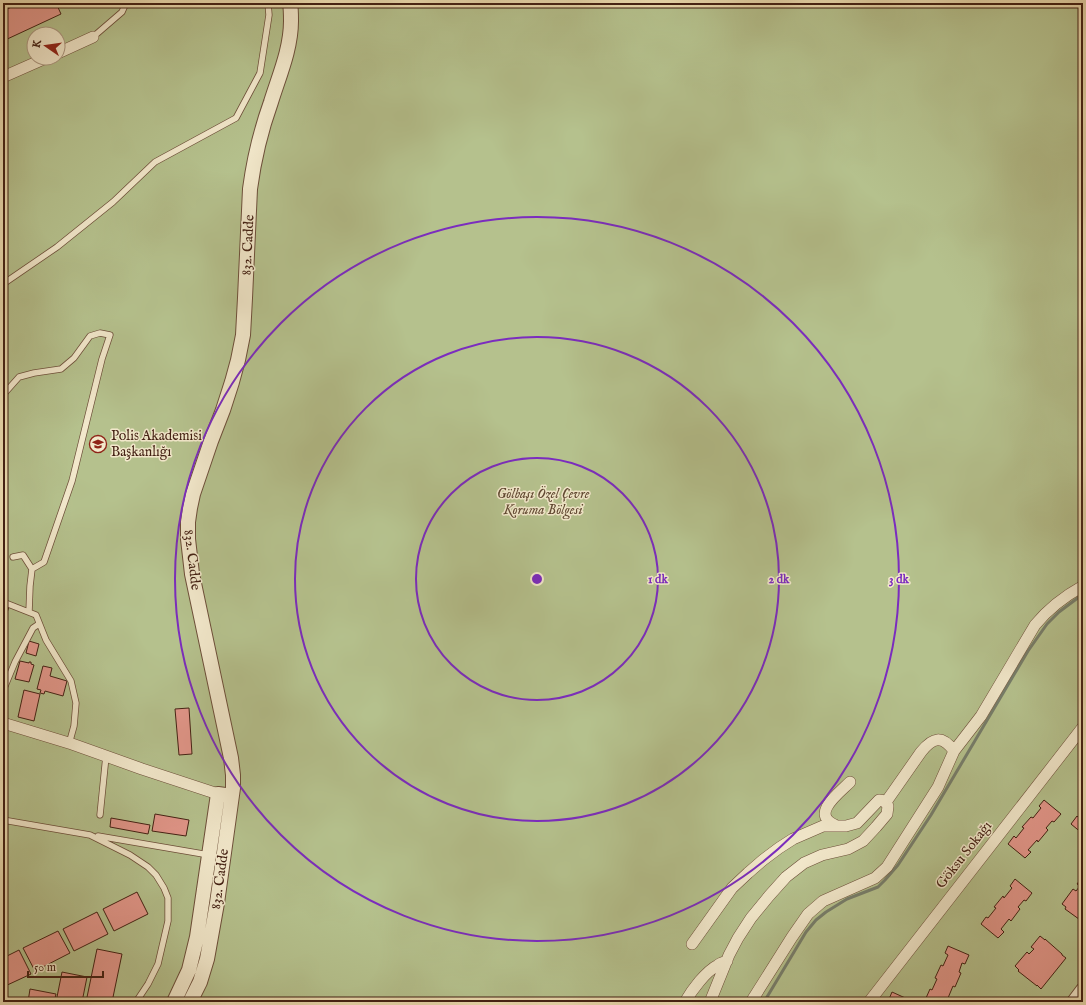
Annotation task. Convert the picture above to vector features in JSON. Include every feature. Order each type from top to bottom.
[{"type":"street","name":"832. Cadde","points":[[174,1002],[192,960],[231,799],[233,775],[230,752],[192,574],[188,539],[188,522],[193,494],[211,441],[224,410],[238,360],[245,306],[250,189],[262,132],[290,39],[292,22],[290,3]]},
{"type":"street","points":[[66,49],[94,37]]},
{"type":"street","points":[[3,77],[28,66]]},
{"type":"street","points":[[751,1002],[808,914],[823,901],[875,878],[887,867],[938,787],[954,752],[981,716],[1035,625],[1045,613],[1067,594],[1083,586]]},
{"type":"street","points":[[3,723],[222,795]]},
{"type":"street","name":"Göksu Sokağı","points":[[869,1002],[1083,727]]},
{"type":"street","points":[[886,802],[927,744],[933,740],[944,741],[954,752]]},
{"type":"street","points":[[835,825],[826,819],[824,815],[826,808],[850,782]]},
{"type":"street","name":"832. Cadde","points":[[190,1002],[200,982],[207,959],[222,795]]},
{"type":"street","points":[[692,944],[732,888],[763,860],[783,845],[807,832],[823,826],[846,826],[856,823],[879,800],[886,802]]},
{"type":"street","points":[[710,1002],[738,938],[751,918],[769,896],[786,877],[804,863],[822,854],[848,849],[863,841],[886,814],[888,806],[886,802]]},
{"type":"street","points":[[685,1002],[693,989],[710,971],[727,961]]},
{"type":"street","points":[[1074,1002],[1083,990]]},
{"type":"lane","points":[[94,37],[122,12],[126,3]]},
{"type":"lane","points":[[3,284],[57,247],[107,206],[155,162],[236,118],[260,73],[269,15],[268,3]]},
{"type":"lane","points":[[3,395],[19,377],[61,369],[74,358],[90,336],[100,333],[110,335],[102,359],[72,481],[44,562],[32,569]]},
{"type":"lane","points":[[13,557],[23,555],[32,569],[29,612]]},
{"type":"lane","points":[[3,602],[36,614],[46,640],[71,681],[76,703],[74,726],[69,744]]},
{"type":"lane","points":[[3,690],[15,662],[33,628],[39,624]]},
{"type":"lane","points":[[100,815],[106,756]]},
{"type":"lane","points":[[3,820],[217,857]]},
{"type":"lane","points":[[90,835],[130,855],[148,867],[156,875],[168,898],[168,921],[158,964],[148,984],[136,1002]]},
{"type":"green space","name":"Gölbaşı Özel Çevre Koruma Bölgesi","points":[[3,3],[1083,3],[1083,1002],[3,1002]]},
{"type":"building","points":[[20,3],[56,3],[61,14],[35,26],[26,26],[26,30],[3,41],[3,11]]},
{"type":"building","points":[[3,605],[9,606],[4,624],[3,624]]},
{"type":"building","points":[[29,641],[39,644],[36,656],[26,653]]},
{"type":"building","points":[[20,661],[31,662],[31,664],[34,665],[29,682],[15,679]]},
{"type":"building","points":[[43,666],[52,668],[50,676],[67,681],[63,696],[45,691],[44,694],[40,693],[41,690],[37,689]]},
{"type":"building","points":[[24,690],[40,694],[34,721],[18,717]]},
{"type":"building","points":[[189,708],[192,754],[179,755],[175,709]]},
{"type":"building","points":[[1044,800],[1061,814],[1046,828],[1048,830],[1038,842],[1037,840],[1028,850],[1031,852],[1025,858],[1008,844],[1014,836],[1016,838],[1024,828],[1022,827],[1031,817],[1033,818],[1041,808],[1039,806]]},
{"type":"building","points":[[1083,813],[1083,834],[1071,824],[1077,816],[1079,818]]},
{"type":"building","points":[[155,814],[189,820],[186,836],[152,831]]},
{"type":"building","points":[[111,818],[150,825],[148,834],[110,827]]},
{"type":"building","points":[[1083,876],[1083,922],[1065,909],[1066,907],[1062,904],[1073,889],[1076,891],[1080,886],[1077,884]]},
{"type":"building","points":[[1015,879],[1032,893],[1026,901],[1024,900],[1018,907],[1020,909],[1011,921],[1009,919],[1001,929],[1004,932],[998,938],[981,924],[996,908],[994,907],[1003,896],[1004,898],[1012,888],[1010,886]]},
{"type":"building","points":[[137,892],[148,914],[114,931],[103,909]]},
{"type":"building","points":[[97,912],[108,934],[74,951],[63,929]]},
{"type":"building","points":[[58,931],[70,953],[35,971],[23,948]]},
{"type":"building","points":[[1040,936],[1066,958],[1041,989],[1018,971],[1019,970],[1015,966],[1027,952],[1029,954],[1034,949],[1031,947]]},
{"type":"building","points":[[948,946],[969,955],[965,964],[962,963],[959,972],[961,973],[948,998],[951,999],[949,1002],[936,1002],[926,998],[930,989],[932,990],[937,979],[935,978],[948,955],[945,953]]},
{"type":"building","points":[[97,949],[122,954],[112,1002],[86,1002]]},
{"type":"building","points":[[19,950],[31,974],[3,987],[3,958]]},
{"type":"building","points":[[62,972],[87,977],[82,1002],[56,1002]]},
{"type":"building","points":[[30,989],[56,994],[54,1002],[28,1002]]},
{"type":"building","points":[[892,992],[912,1002],[891,1002],[892,1001],[889,999]]},
{"type":"waterway","points":[[764,1002],[806,932],[816,920],[847,899],[878,887],[898,865],[931,815],[1028,651],[1047,624],[1059,612],[1083,594]]},
{"type":"place","name":"Polis Akademisi Başkanlığı","points":[[98,444]]}]
